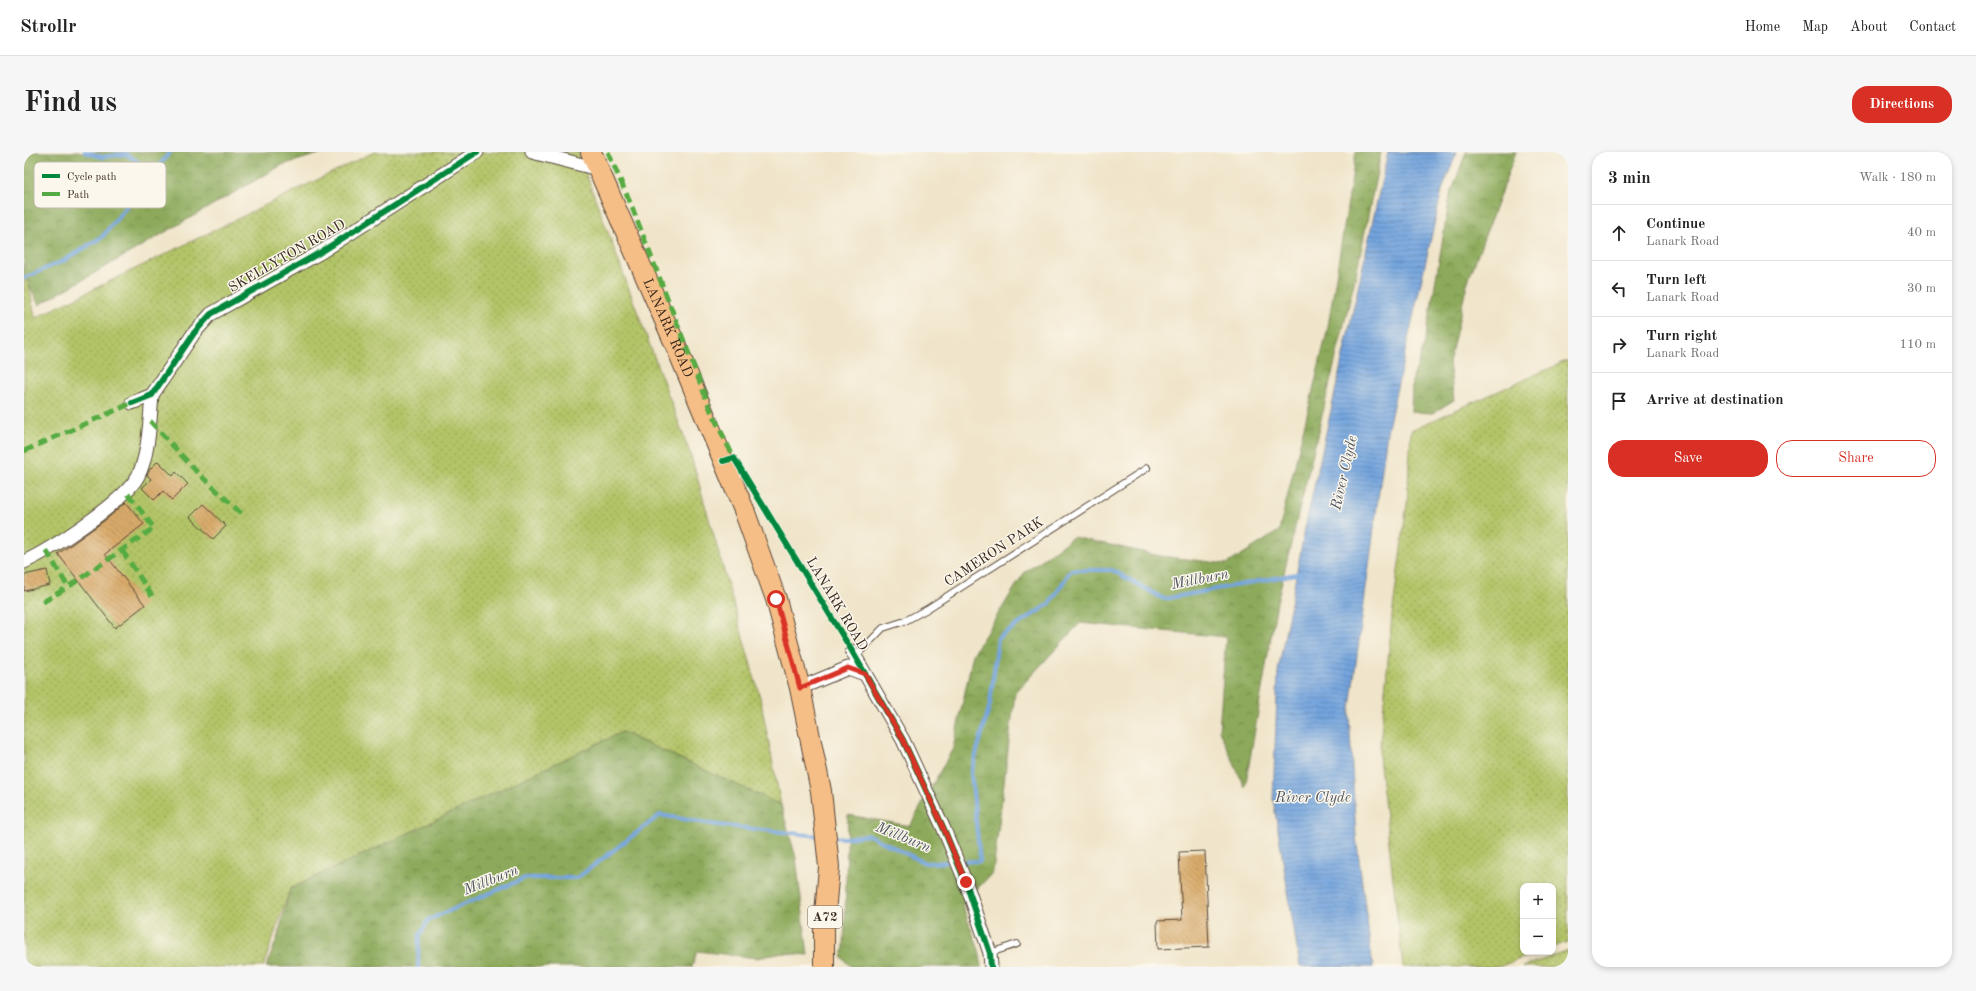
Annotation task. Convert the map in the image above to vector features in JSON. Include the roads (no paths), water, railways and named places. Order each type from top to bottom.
[{"type":"main road","name":"LANARK ROAD","points":[[594,160],[676,346],[744,510],[776,599],[800,688],[821,791],[829,867],[824,926],[824,967]]},
{"type":"street","name":"SKELLYTON ROAD","points":[[24,562],[76,531],[114,502],[126,491],[139,474],[148,434],[152,395],[194,333],[211,314],[321,252],[477,152]]},
{"type":"street","points":[[532,152],[594,160]]},
{"type":"street","points":[[132,403],[152,395]]},
{"type":"street","name":"LANARK ROAD","points":[[854,654],[903,740],[943,827],[966,882],[990,953],[991,967]]},
{"type":"street","name":"LANARK ROAD","points":[[800,688],[848,668],[865,674]]},
{"type":"lane","name":"CAMERON PARK","points":[[854,654],[883,628],[905,621],[927,609],[1147,468]]},
{"type":"lane","points":[[990,953],[1017,944]]},
{"type":"water","name":"River Clyde","points":[[1388,152],[1457,152],[1442,190],[1387,432],[1349,715],[1356,836],[1373,967],[1300,967],[1273,799],[1278,671],[1305,528]]},
{"type":"waterway","points":[[85,152],[102,157],[126,154],[138,162]]},
{"type":"waterway","points":[[162,162],[170,152]]},
{"type":"waterway","points":[[24,278],[63,261],[102,237],[125,208]]},
{"type":"waterway","name":"Millburn","points":[[832,837],[845,838],[869,835],[925,863],[980,861],[971,773],[990,704],[998,638],[1050,603],[1071,570],[1112,570],[1164,599],[1301,573]]},
{"type":"waterway","name":"Millburn","points":[[418,967],[419,937],[428,920],[525,878],[577,878],[660,815],[718,825],[819,836]]}]
